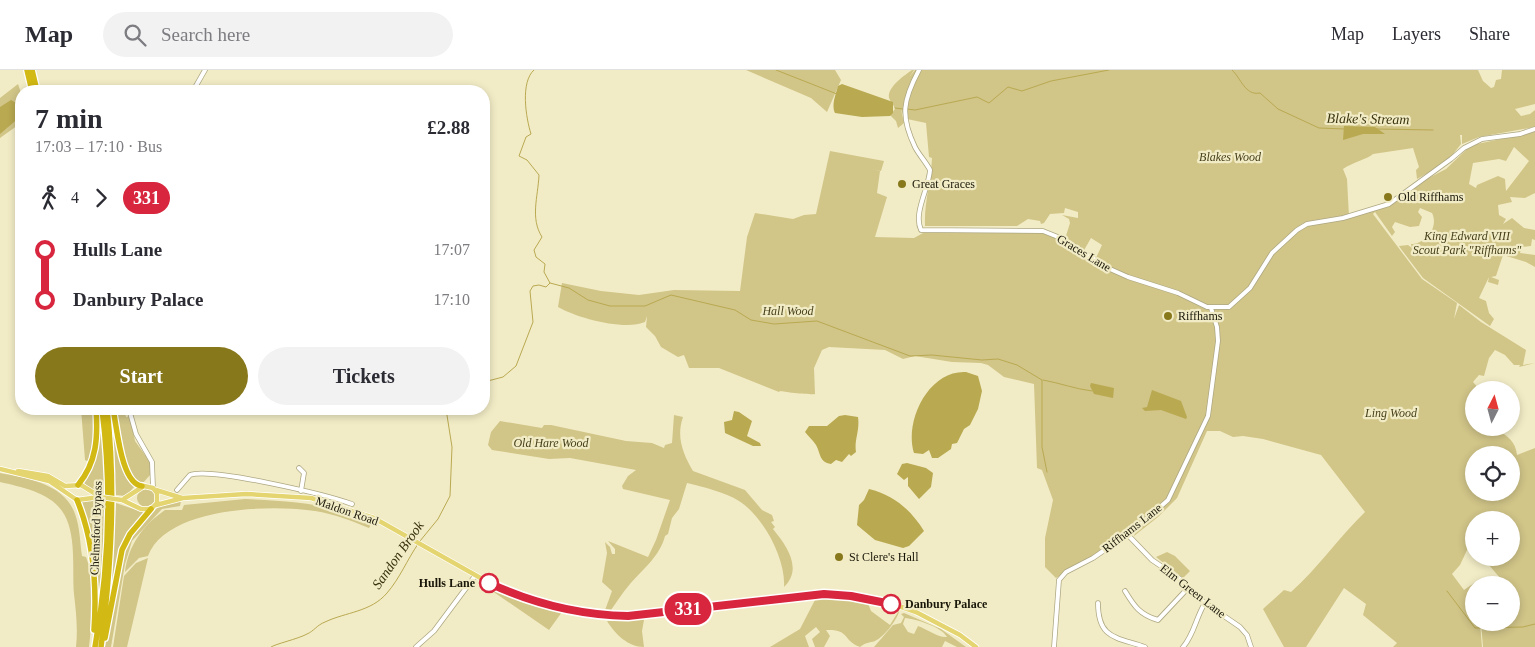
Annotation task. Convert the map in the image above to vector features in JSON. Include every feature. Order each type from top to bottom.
[{"type":"highway","points":[[27,70],[31,85]]},
{"type":"highway","points":[[32,70],[36,85]]},
{"type":"highway","points":[[76,486],[92,465],[96,450],[96,415]]},
{"type":"highway","name":"Chelmsford Bypass","points":[[94,647],[103,590],[108,528],[108,494],[102,415]]},
{"type":"highway","name":"Chelmsford Bypass","points":[[102,647],[109,586],[112,520],[112,476],[107,415]]},
{"type":"highway","points":[[114,415],[127,473],[135,484],[143,486]]},
{"type":"highway","points":[[78,498],[96,585],[94,647]]},
{"type":"highway","points":[[102,647],[122,550],[130,534],[154,507]]},
{"type":"main road","points":[[0,469],[49,481],[78,498],[100,497],[122,500],[144,510],[154,507],[158,497],[154,489],[143,486],[122,500]]},
{"type":"main road","points":[[13,472],[38,474],[65,486],[85,487],[100,497]]},
{"type":"main road","points":[[76,486],[72,491],[78,498]]},
{"type":"main road","points":[[78,498],[86,494],[85,487]]},
{"type":"main road","name":"Maldon Road","points":[[154,489],[183,498]]},
{"type":"main road","points":[[135,492],[134,500],[137,506]]},
{"type":"main road","name":"Maldon Road","points":[[154,507],[183,498],[246,494],[312,498],[374,518],[474,576],[557,608],[604,615],[628,616],[839,594],[881,601],[916,612],[960,635],[976,647]]},
{"type":"street","points":[[196,85],[204,70]]},
{"type":"street","name":"Graces Lane","points":[[919,70],[910,89],[904,116],[915,147],[930,173],[921,210],[921,230],[1043,231],[1063,239],[1119,274],[1178,293],[1195,303],[1211,308]]},
{"type":"street","points":[[1211,308],[1229,307],[1238,301],[1255,282],[1272,253],[1289,236],[1307,224],[1343,218],[1389,204],[1464,148],[1482,139],[1520,134],[1535,129]]},
{"type":"street","name":"Riffhams Lane","points":[[1054,647],[1059,580],[1066,572],[1093,558],[1128,534],[1168,500],[1208,416],[1218,341],[1217,327],[1211,308]]},
{"type":"street","points":[[131,415],[136,434],[152,462],[154,489]]},
{"type":"street","points":[[299,468],[304,473],[301,490]]},
{"type":"street","name":"Maldon Road","points":[[177,490],[190,475],[202,473],[325,494],[352,504]]},
{"type":"street","points":[[143,486],[152,475]]},
{"type":"street","points":[[1131,537],[1134,529]]},
{"type":"street","name":"Elm Green Lane","points":[[1128,534],[1152,560],[1205,603],[1240,627],[1247,635],[1251,647]]},
{"type":"street","points":[[416,647],[434,631],[474,576]]},
{"type":"street","points":[[1158,620],[1188,588]]},
{"type":"street","points":[[1124,591],[1134,607],[1145,617],[1158,620]]},
{"type":"street","points":[[1098,603],[1098,620],[1105,631],[1145,647]]},
{"type":"street","points":[[1183,647],[1194,629],[1199,613],[1205,603]]},
{"type":"street","points":[[1158,620],[1159,626]]},
{"type":"green space","points":[[746,70],[835,70],[841,80],[827,112],[811,98]]},
{"type":"green space","points":[[912,70],[914,70],[910,76],[915,70],[1478,70],[1483,81],[1491,88],[1494,87],[1496,80],[1501,79],[1502,70],[1535,70],[1535,104],[1515,109],[1521,116],[1530,114],[1535,110],[1535,127],[1479,137],[1462,144],[1462,135],[1460,135],[1461,144],[1447,162],[1417,179],[1416,170],[1419,167],[1413,148],[1373,154],[1343,169],[1347,179],[1349,217],[1374,210],[1406,196],[1421,182],[1446,169],[1467,149],[1477,144],[1535,132],[1535,193],[1525,198],[1510,197],[1512,202],[1498,205],[1499,215],[1506,219],[1503,224],[1512,218],[1524,228],[1535,230],[1535,240],[1532,239],[1531,246],[1522,247],[1520,253],[1535,255],[1535,267],[1526,262],[1503,255],[1496,276],[1491,277],[1499,280],[1498,285],[1488,282],[1489,277],[1479,298],[1486,301],[1489,313],[1494,319],[1490,326],[1423,278],[1399,246],[1408,245],[1412,248],[1411,244],[1422,241],[1430,234],[1434,224],[1432,213],[1420,208],[1418,212],[1422,217],[1419,226],[1410,227],[1395,222],[1392,227],[1395,232],[1392,236],[1375,212],[1373,214],[1422,279],[1457,303],[1454,319],[1459,305],[1481,322],[1526,350],[1523,365],[1535,363],[1519,367],[1520,365],[1514,365],[1505,355],[1495,350],[1489,358],[1484,376],[1479,375],[1474,381],[1465,381],[1465,436],[1506,436],[1514,446],[1465,446],[1465,501],[1520,501],[1520,454],[1535,448],[1535,647],[1483,647],[1482,631],[1520,631],[1520,576],[1498,576],[1490,566],[1520,566],[1520,511],[1465,511],[1465,554],[1460,565],[1452,574],[1465,589],[1465,631],[1481,631],[1482,647],[1393,647],[1397,643],[1363,615],[1366,604],[1344,588],[1306,647],[1284,647],[1263,609],[1284,590],[1291,592],[1301,583],[1365,512],[1321,455],[1263,439],[1243,436],[1233,437],[1220,431],[1207,431],[1177,498],[1158,517],[1134,536],[1136,530],[1056,578],[1045,567],[1045,538],[1053,500],[1042,470],[1037,468],[1034,384],[1004,377],[988,365],[981,363],[952,362],[915,356],[903,359],[885,350],[829,347],[822,350],[814,368],[815,394],[779,392],[719,368],[689,368],[684,355],[678,357],[661,347],[655,336],[646,327],[647,316],[645,322],[626,325],[614,324],[589,319],[558,307],[562,283],[601,291],[639,295],[674,290],[740,291],[747,237],[755,213],[793,219],[804,215],[816,214],[830,151],[884,161],[881,171],[872,169],[880,171],[877,193],[887,197],[875,237],[914,238],[923,233],[1039,232],[1061,240],[1089,260],[1096,258],[1102,245],[1091,238],[1083,252],[1065,239],[1070,223],[1069,219],[1062,215],[1078,218],[1078,212],[1065,208],[1064,213],[1050,214],[1044,223],[1041,224],[1040,221],[1028,219],[1017,226],[925,226],[932,158],[929,157],[926,123],[907,119],[906,122],[901,109],[904,123],[898,128],[896,121],[890,115],[895,109],[889,98],[891,90],[897,82]],"holes":[[[1514,147],[1529,161],[1506,191],[1505,179],[1498,176],[1477,185],[1476,188],[1469,184],[1473,163],[1499,159],[1506,161]]]},
{"type":"green space","points":[[15,86],[15,127],[0,138],[0,98]]},
{"type":"green space","points":[[81,415],[95,415],[95,444],[91,463],[85,460]]},
{"type":"green space","points":[[98,415],[100,415],[106,494],[92,490],[83,482],[93,465],[98,438]]},
{"type":"green space","points":[[110,415],[113,415],[126,475],[134,487],[126,496],[116,495]]},
{"type":"green space","points":[[117,415],[130,416],[135,441],[150,462],[150,475],[143,483],[134,480],[127,466]]},
{"type":"green space","name":"Old Hare Wood","points":[[674,415],[683,417],[680,438],[686,458],[693,471],[745,490],[762,510],[772,515],[774,521],[771,522],[775,527],[773,529],[788,550],[793,565],[790,580],[784,587],[784,576],[777,551],[764,527],[748,508],[727,495],[687,483],[679,509],[672,518],[668,534],[665,536],[659,550],[627,587],[609,613],[604,613],[612,591],[602,582],[607,553],[605,542],[610,547],[612,554],[615,554],[615,549],[608,541],[648,557],[670,500],[623,489],[622,486],[628,476],[636,470],[570,458],[549,459],[492,450],[488,445],[491,432],[500,421],[542,428],[544,425],[551,425],[626,441],[652,443],[664,448],[665,445],[672,443]]},
{"type":"green space","points":[[0,473],[44,484],[54,489],[70,504],[78,524],[82,556],[86,557],[91,578],[92,601],[89,647],[76,647],[77,627],[73,551],[67,520],[62,511],[50,499],[25,488],[0,482]]},
{"type":"green space","points":[[146,489],[153,491],[155,498],[153,505],[146,507],[139,505],[137,498],[139,491]]},
{"type":"green space","points":[[245,499],[294,502],[326,507],[357,516],[372,523],[369,528],[329,514],[296,509],[248,509],[222,512],[197,518],[176,527],[159,540],[148,556],[139,558],[125,572],[129,553],[143,529],[165,510],[182,510],[184,505]]},
{"type":"green space","points":[[89,500],[106,502],[100,603],[96,566],[80,502]]},
{"type":"green space","points":[[181,501],[180,506],[162,509],[132,541],[125,564],[111,647],[105,647],[123,553],[131,536],[144,520],[161,505]]},
{"type":"green space","points":[[116,503],[145,513],[130,530],[109,607]]},
{"type":"green space","points":[[1167,552],[1175,556],[1190,571],[1183,578],[1156,557]]},
{"type":"green space","points":[[148,558],[127,647],[113,647],[124,576],[136,563]]},
{"type":"green space","points":[[482,584],[529,603],[562,612],[549,630]]},
{"type":"green space","points":[[836,596],[867,601],[871,611],[890,625],[898,612],[892,608],[899,612],[892,624],[882,636],[860,647],[839,631],[826,630],[830,636],[824,647],[815,647],[812,639],[820,632],[816,627],[805,636],[809,647],[770,647],[800,629],[816,598]]},
{"type":"green space","points":[[904,613],[941,629],[966,647],[957,647],[945,641],[942,647],[874,647],[893,625],[901,623],[904,617],[901,614]],"holes":[[[905,618],[934,627],[947,637],[936,635],[918,626],[914,634],[908,632],[903,624]]]},
{"type":"green space","points":[[642,618],[644,620],[642,631],[644,647],[633,645],[622,639],[607,621]]},
{"type":"shaded area","points":[[842,84],[893,102],[893,113],[890,116],[862,117],[835,113],[834,100],[838,86]]},
{"type":"shaded area","points":[[11,100],[15,102],[15,121],[0,134],[0,107]]},
{"type":"shaded area","points":[[1344,126],[1375,127],[1385,134],[1363,134],[1343,140]]},
{"type":"shaded area","points":[[966,372],[978,376],[982,391],[978,409],[970,425],[964,429],[957,443],[952,444],[951,449],[938,458],[932,458],[929,450],[923,454],[914,453],[912,441],[913,427],[916,413],[922,400],[940,379],[952,374]]},
{"type":"shaded area","points":[[1091,383],[1114,388],[1113,398],[1094,394],[1090,386]]},
{"type":"shaded area","points":[[1152,390],[1181,401],[1186,419],[1161,410],[1145,411],[1142,408],[1147,407]]},
{"type":"shaded area","points":[[734,411],[739,412],[752,421],[747,436],[760,443],[761,446],[753,446],[725,433],[724,422],[732,420]]},
{"type":"shaded area","points":[[839,416],[858,417],[856,452],[851,456],[849,454],[842,462],[836,460],[831,464],[827,463],[822,459],[816,445],[805,432],[809,426],[827,426]]},
{"type":"shaded area","points":[[907,463],[926,468],[933,473],[931,487],[919,499],[908,486],[908,477],[904,480],[897,474],[902,464]]},
{"type":"shaded area","points":[[869,489],[894,499],[919,523],[924,531],[909,546],[903,548],[875,540],[857,525],[859,505],[864,500]]},
{"type":"waterway","name":"Sandon Brook","points":[[490,380],[503,377],[516,366],[533,322],[530,291],[533,286],[546,287],[550,283],[544,272],[545,264],[536,257],[534,250],[542,237],[536,222],[539,175],[527,160],[519,156],[526,137],[531,134],[525,100],[527,83],[534,70]]},
{"type":"waterway","name":"Blake's Stream","points":[[776,70],[837,94]]},
{"type":"waterway","name":"Blake's Stream","points":[[907,109],[915,110],[977,97],[989,103],[1008,87],[1022,91],[1051,81],[1109,70]]},
{"type":"waterway","name":"Blake's Stream","points":[[1232,70],[1247,89],[1251,92],[1260,93],[1278,109],[1319,128],[1345,129]]},
{"type":"waterway","name":"Blake's Stream","points":[[895,108],[903,109]]},
{"type":"waterway","name":"Blake's Stream","points":[[1376,129],[1433,130]]},
{"type":"waterway","points":[[550,283],[569,288],[588,300],[610,306],[645,306],[671,295],[735,310],[751,320],[774,324],[817,321],[910,356],[932,355],[982,360],[998,359],[1017,365],[1042,380],[1042,447],[1047,472]]},
{"type":"waterway","points":[[1043,380],[1092,391]]},
{"type":"waterway","name":"Sandon Brook","points":[[420,541],[438,519],[450,496],[452,447],[447,415]]},
{"type":"waterway","name":"Sandon Brook","points":[[271,647],[303,636],[322,623],[374,604],[387,593],[396,581],[418,544]]},
{"type":"waterway","points":[[1447,591],[1475,628],[1523,627],[1535,624]]},
{"type":"bus line","name":"331","points":[[489,583],[531,600],[582,614],[628,616],[824,594],[864,597],[891,604]]},
{"type":"place","name":"Great Graces","points":[[902,184]]},
{"type":"place","name":"Old Riffhams","points":[[1388,197]]},
{"type":"place","name":"Riffhams","points":[[1168,316]]},
{"type":"place","name":"St Clere's Hall","points":[[839,557]]},
{"type":"place","name":"Hulls Lane","points":[[489,583]]},
{"type":"place","name":"Danbury Palace","points":[[891,604]]},
{"type":"park label","name":"Blakes Wood","points":[[1230,157]]},
{"type":"park label","name":"King Edward VIII Scout Park \"Riffhams\"","points":[[1467,243]]},
{"type":"park label","name":"Hall Wood","points":[[788,311]]},
{"type":"park label","name":"Ling Wood","points":[[1391,413]]}]
